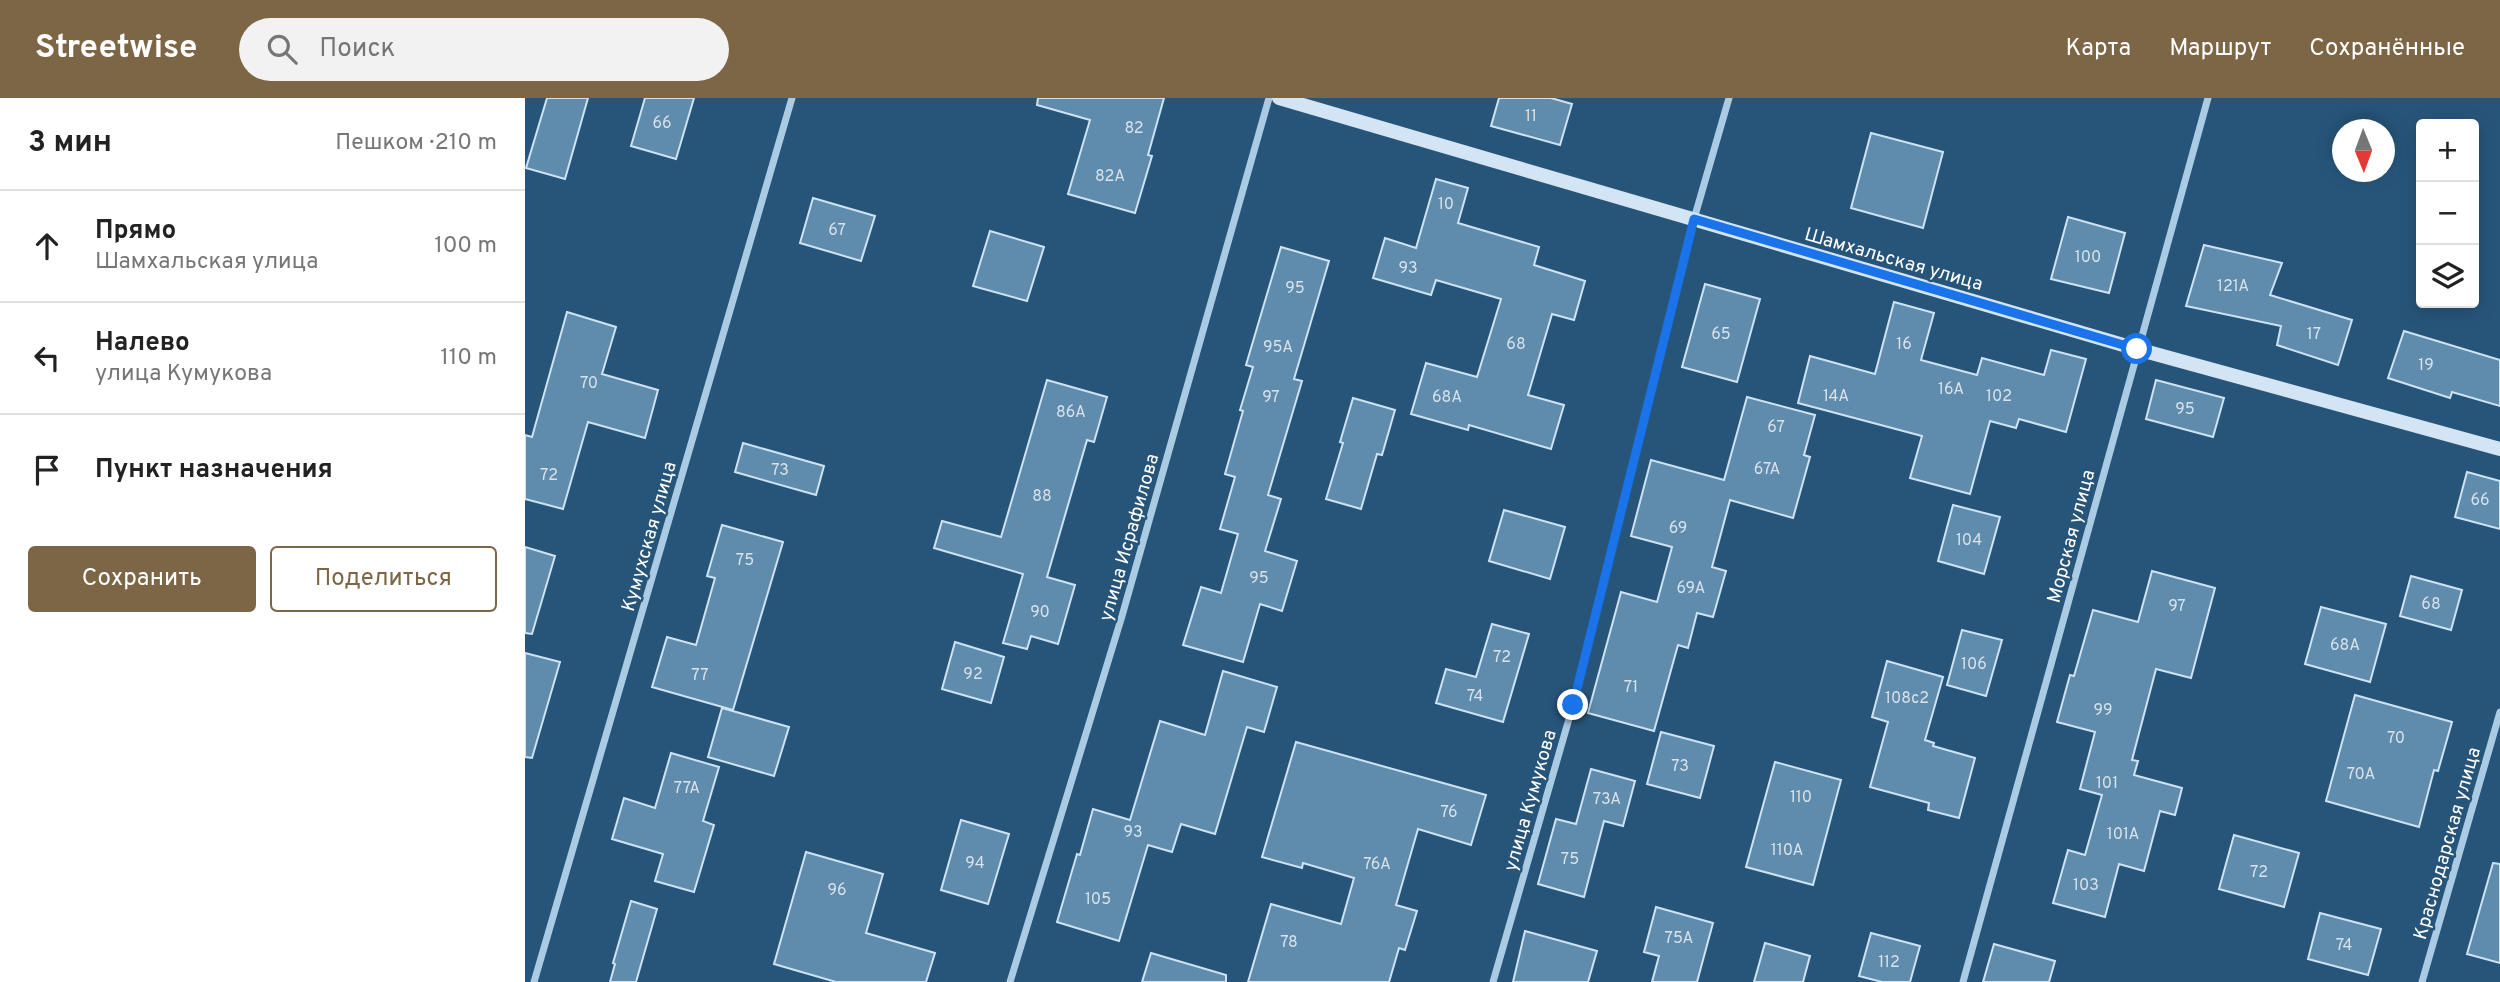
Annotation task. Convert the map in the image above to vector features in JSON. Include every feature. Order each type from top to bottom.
[{"type":"street","name":"Кумухская улица","points":[[534,982],[792,98]]},
{"type":"street","name":"улица Исрафилова","points":[[1010,982],[1122,616],[1269,98]]},
{"type":"street","name":"Шамхальская улица","points":[[1279,98],[2137,349],[2500,449]]},
{"type":"street","name":"улица Кумукова","points":[[1493,982],[1573,705],[1694,219],[1729,98]]},
{"type":"street","name":"Морская улица","points":[[1963,982],[2208,98]]},
{"type":"street","name":"Краснодарская улица","points":[[2422,982],[2500,712]]},
{"type":"building","points":[[547,98],[588,98],[565,179],[526,168]]},
{"type":"building","points":[[645,98],[694,98],[676,159],[631,146]]},
{"type":"building","points":[[1038,98],[1164,98],[1148,155],[1152,156],[1135,213],[1068,194],[1090,120],[1037,105]]},
{"type":"building","points":[[1499,98],[1551,98],[1572,104],[1560,145],[1491,126]]},
{"type":"building","points":[[1871,133],[1943,152],[1923,228],[1851,208]]},
{"type":"building","points":[[1436,179],[1468,188],[1458,223],[1539,247],[1534,265],[1585,281],[1574,320],[1552,314],[1528,395],[1564,405],[1551,449],[1469,425],[1468,430],[1411,414],[1426,363],[1477,377],[1501,299],[1436,280],[1431,295],[1373,278],[1385,238],[1416,248]]},
{"type":"building","points":[[813,198],[875,216],[861,261],[800,243]]},
{"type":"building","points":[[2068,217],[2125,233],[2109,293],[2051,279]]},
{"type":"building","points":[[990,231],[1044,247],[1027,301],[973,286]]},
{"type":"building","points":[[2204,245],[2282,263],[2270,295],[2352,320],[2338,365],[2277,345],[2281,326],[2186,306]]},
{"type":"building","points":[[1281,247],[1329,261],[1294,379],[1302,381],[1268,495],[1281,499],[1265,551],[1297,561],[1282,611],[1260,604],[1243,662],[1183,645],[1201,587],[1221,593],[1238,534],[1220,529],[1235,477],[1225,474],[1253,367],[1246,365]]},
{"type":"building","points":[[1705,284],[1760,299],[1737,382],[1682,367]]},
{"type":"building","points":[[1894,302],[1934,313],[1921,360],[1977,375],[1982,358],[2044,375],[2051,350],[2086,359],[2066,432],[2019,419],[2016,428],[1990,421],[1970,494],[1910,478],[1922,436],[1798,403],[1810,356],[1875,374]]},
{"type":"building","points":[[567,312],[616,327],[602,374],[658,390],[645,438],[588,422],[563,509],[525,499],[525,435],[532,437]]},
{"type":"building","points":[[2404,331],[2500,360],[2500,406],[2452,392],[2450,398],[2388,378]]},
{"type":"building","points":[[1047,380],[1107,397],[1094,442],[1087,440],[1047,577],[1075,585],[1058,644],[1031,636],[1027,649],[1003,643],[1023,574],[934,548],[942,521],[1001,537]]},
{"type":"building","points":[[2156,380],[2224,398],[2213,437],[2146,419]]},
{"type":"building","points":[[1747,397],[1815,415],[1804,455],[1810,457],[1793,518],[1730,500],[1712,567],[1726,571],[1713,617],[1697,613],[1688,648],[1678,645],[1654,731],[1588,713],[1621,592],[1657,602],[1672,547],[1631,536],[1651,460],[1724,480]]},
{"type":"building","points":[[1353,398],[1395,410],[1382,455],[1377,454],[1361,509],[1326,499]]},
{"type":"building","points":[[743,443],[824,466],[816,495],[735,472]]},
{"type":"building","points":[[2467,472],[2500,481],[2500,529],[2455,517]]},
{"type":"building","points":[[1953,505],[2000,517],[1984,574],[1938,561]]},
{"type":"building","points":[[1504,510],[1565,527],[1550,579],[1489,561]]},
{"type":"building","points":[[722,525],[783,542],[733,710],[652,687],[667,637],[696,645],[715,578],[707,576]]},
{"type":"building","points":[[525,547],[555,556],[532,634],[525,633]]},
{"type":"building","points":[[2152,571],[2215,588],[2191,678],[2156,669],[2132,760],[2138,761],[2134,775],[2182,788],[2175,815],[2160,811],[2144,871],[2119,864],[2105,917],[2053,903],[2068,850],[2085,855],[2102,795],[2080,789],[2095,732],[2057,722],[2070,675],[2074,676],[2093,610],[2138,622]]},
{"type":"building","points":[[2411,576],[2462,590],[2451,630],[2400,616]]},
{"type":"building","points":[[2321,607],[2386,624],[2370,682],[2305,664]]},
{"type":"building","points":[[1492,624],[1529,634],[1503,722],[1436,703],[1446,669],[1476,677]]},
{"type":"building","points":[[1962,630],[2002,640],[1986,696],[1947,685]]},
{"type":"building","points":[[955,642],[1004,657],[991,703],[942,689]]},
{"type":"building","points":[[525,653],[560,662],[532,758],[525,757]]},
{"type":"building","points":[[1887,661],[1943,677],[1925,740],[1934,743],[1933,746],[1975,758],[1959,818],[1928,810],[1929,803],[1870,787],[1888,722],[1872,717]]},
{"type":"building","points":[[1223,671],[1277,687],[1264,732],[1247,727],[1215,834],[1181,824],[1172,852],[1148,845],[1119,941],[1057,922],[1093,809],[1130,820],[1160,721],[1205,735]]},
{"type":"building","points":[[2355,695],[2452,722],[2438,771],[2434,770],[2419,827],[2326,801]]},
{"type":"building","points":[[722,708],[789,727],[774,776],[708,757]]},
{"type":"building","points":[[1661,732],[1714,746],[1700,798],[1647,784]]},
{"type":"building","points":[[1296,742],[1486,795],[1471,845],[1418,829],[1396,905],[1417,911],[1405,950],[1399,948],[1389,982],[1248,982],[1271,904],[1341,924],[1354,878],[1303,863],[1302,868],[1262,857]]},
{"type":"building","points":[[671,753],[719,767],[703,821],[714,825],[694,892],[655,881],[663,854],[612,839],[624,798],[655,808]]},
{"type":"building","points":[[1775,762],[1841,780],[1813,885],[1746,867]]},
{"type":"building","points":[[1591,769],[1635,781],[1623,826],[1604,821],[1584,897],[1538,884],[1556,819],[1576,824]]},
{"type":"building","points":[[961,820],[1009,834],[988,904],[941,890]]},
{"type":"building","points":[[2234,835],[2299,853],[2284,907],[2219,889]]},
{"type":"building","points":[[806,852],[883,874],[866,933],[935,953],[926,982],[836,982],[774,964]]},
{"type":"building","points":[[2493,863],[2500,864],[2500,963],[2467,954]]},
{"type":"building","points":[[631,901],[657,909],[636,982],[610,982],[615,964],[613,963]]},
{"type":"building","points":[[1656,907],[1713,923],[1697,982],[1652,982],[1659,956],[1644,952]]},
{"type":"building","points":[[2320,913],[2381,929],[2368,975],[2308,959]]},
{"type":"building","points":[[1525,931],[1597,951],[1588,982],[1513,982]]},
{"type":"building","points":[[1871,933],[1920,946],[1910,982],[1882,982],[1859,976]]},
{"type":"building","points":[[1765,943],[1810,956],[1803,982],[1754,982]]},
{"type":"building","points":[[1994,944],[2055,961],[2049,982],[1983,982]]},
{"type":"building","points":[[1151,953],[1226,975],[1226,982],[1142,982]]},
{"type":"route","points":[[1573,705],[1694,219],[2137,349]]}]
